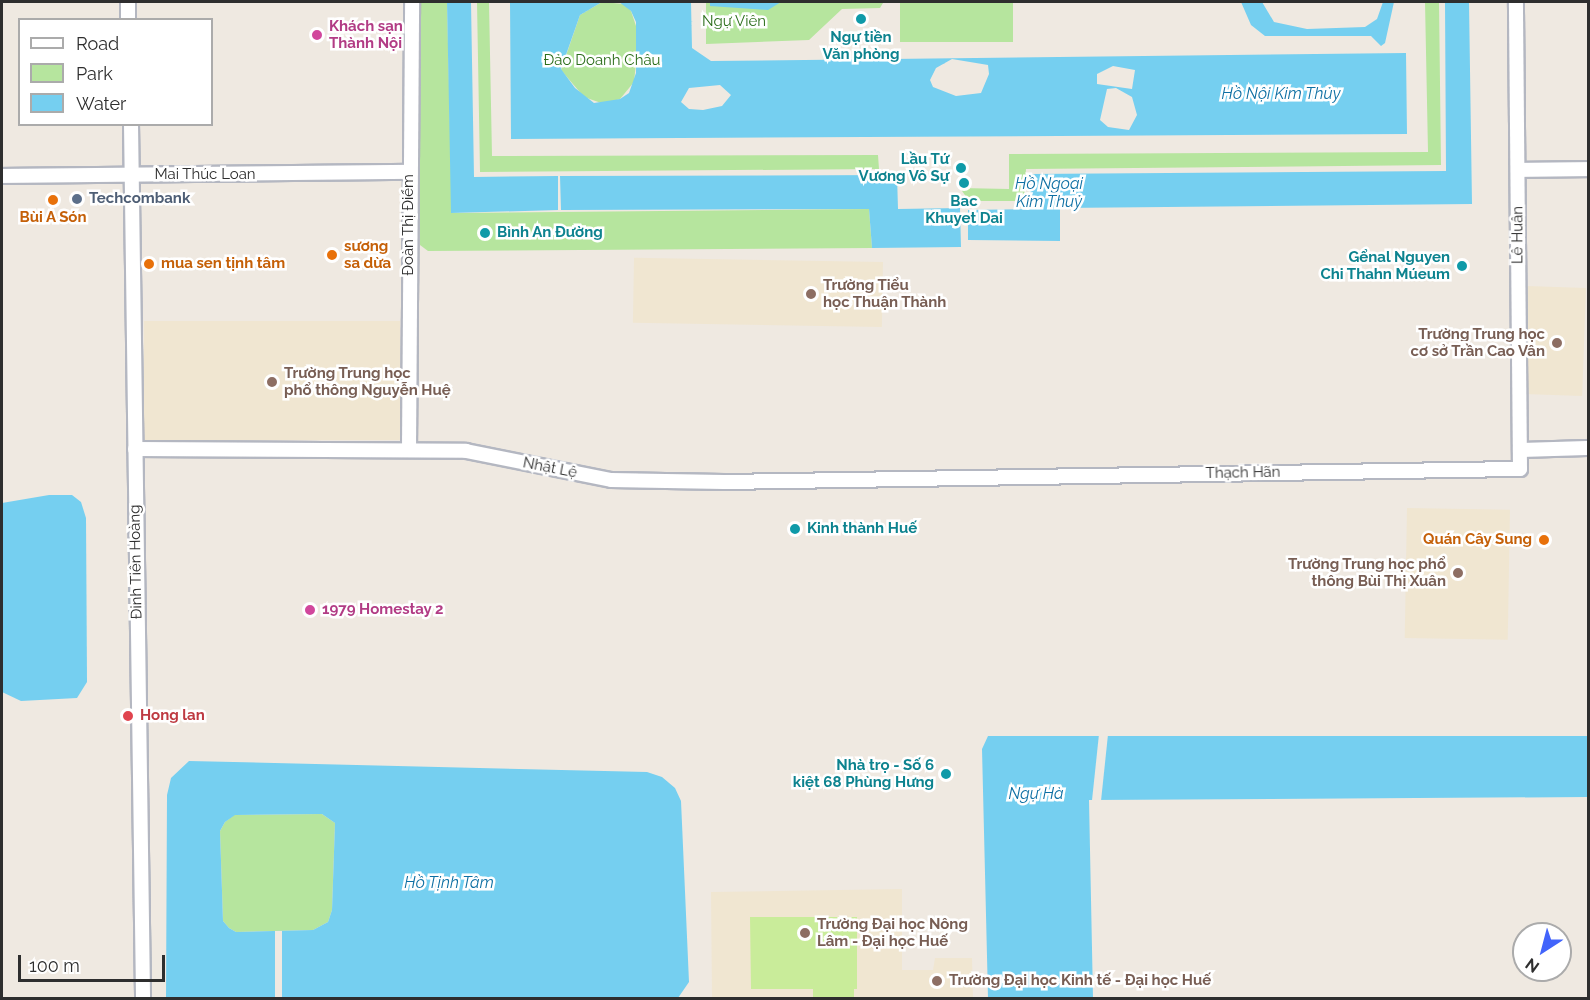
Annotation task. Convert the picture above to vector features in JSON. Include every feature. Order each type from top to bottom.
[{"type":"street","points":[[128,2],[129,18]]},
{"type":"street","name":"Đoàn Thị Điểm","points":[[409,449],[409,171],[412,2]]},
{"type":"street","name":"Lê Huân","points":[[1516,2],[1520,469]]},
{"type":"street","name":"Đinh Tiên Hoàng","points":[[131,126],[143,999]]},
{"type":"street","points":[[1518,170],[1588,169]]},
{"type":"street","name":"Mai Thúc Loan","points":[[2,176],[409,171]]},
{"type":"street","points":[[1520,450],[1588,448]]},
{"type":"street","name":"Nhật Lệ","points":[[135,449],[466,451],[611,480],[967,478]]},
{"type":"street","name":"Thạch Hãn","points":[[967,478],[1520,469]]},
{"type":"shaded area","points":[[634,258],[883,262],[882,327],[633,323]]},
{"type":"shaded area","name":"Trường Trung học cơ sở Trần Cao Vân","points":[[1527,286],[1586,288],[1582,396],[1523,394]]},
{"type":"shaded area","name":"Trường Trung học phổ thông Nguyễn Huệ","points":[[144,321],[400,321],[400,440],[144,440]]},
{"type":"shaded area","name":"Trường Trung học phổ thông Bùi Thị Xuân","points":[[1407,508],[1510,510],[1508,640],[1405,638]]},
{"type":"shaded area","name":"Trường Đại học Nông Lâm - Đại học Huế","points":[[902,889],[902,970],[933,970],[935,958],[972,958],[973,998],[712,998],[711,892]]},
{"type":"green space","points":[[417,2],[447,2],[452,213],[869,209],[872,248],[428,251],[420,245]]},
{"type":"green space","points":[[477,2],[489,2],[492,156],[878,155],[879,169],[480,172]]},
{"type":"green space","name":"Đảo Doanh Châu","points":[[602,2],[624,4],[631,11],[639,35],[634,82],[620,99],[604,104],[584,97],[561,70],[580,15]]},
{"type":"green space","name":"Ngự Viên","points":[[706,2],[883,3],[880,8],[842,9],[809,40],[706,44]]},
{"type":"green space","points":[[900,2],[1013,2],[1013,42],[900,42]]},
{"type":"green space","points":[[1425,2],[1439,2],[1441,165],[1026,169],[1024,201],[969,201],[960,188],[1009,189],[1009,154],[1428,152]]},
{"type":"green space","points":[[322,814],[335,823],[332,910],[328,922],[313,930],[236,932],[229,928],[223,921],[220,831],[225,822],[234,815]]},
{"type":"green space","points":[[750,917],[857,917],[857,989],[854,989],[854,998],[813,998],[813,989],[751,989]]},
{"type":"water","points":[[447,2],[471,2],[474,177],[558,176],[558,210],[451,213]]},
{"type":"water","name":"Hồ Nội Kim Thủy","points":[[510,2],[602,2],[580,15],[561,69],[575,88],[594,103],[620,99],[629,93],[636,73],[636,22],[631,11],[619,2],[691,2],[692,48],[711,61],[1406,53],[1407,134],[511,139]],"holes":[[[952,59],[988,65],[989,74],[981,93],[956,96],[933,87],[930,80],[936,68]],[[1113,66],[1135,70],[1132,89],[1097,84],[1097,74]],[[720,85],[731,95],[722,106],[703,110],[689,109],[681,102],[689,88]],[[1116,88],[1132,97],[1137,115],[1129,130],[1108,127],[1100,120],[1107,89]]]},
{"type":"water","points":[[710,2],[781,2],[768,10],[710,6]]},
{"type":"water","points":[[1241,2],[1262,2],[1274,22],[1307,29],[1365,27],[1377,19],[1383,2],[1394,2],[1385,43],[1381,46],[1371,36],[1265,36],[1251,25]]},
{"type":"water","name":"Hồ Ngoại Kim Thuỷ","points":[[1445,2],[1469,2],[1472,204],[1060,208],[1060,241],[968,240],[968,210],[1031,209],[1030,174],[1446,171]]},
{"type":"water","points":[[897,175],[898,209],[960,208],[961,247],[872,248],[869,209],[561,210],[560,176]]},
{"type":"water","points":[[49,495],[72,495],[81,502],[86,518],[87,682],[77,698],[21,701],[2,692],[2,503]]},
{"type":"water","name":"Ngự Hà","points":[[988,736],[1588,736],[1588,797],[1089,800],[1093,998],[988,998],[982,749]]},
{"type":"water","name":"Hồ Tịnh Tâm","points":[[189,761],[647,772],[662,777],[675,788],[681,801],[689,982],[678,998],[166,998],[167,795],[171,778]],"holes":[[[322,814],[335,823],[332,910],[328,922],[313,930],[236,932],[229,928],[223,921],[220,831],[225,822],[235,815]]]},
{"type":"pier","points":[[1099,734],[1108,735],[1101,804],[1092,803]]},
{"type":"pier","points":[[275,931],[282,931],[282,998],[275,998]]},
{"type":"place","name":"Ngự tiền Văn phòng","points":[[861,19]]},
{"type":"place","name":"Khách sạn Thành Nội","points":[[317,35]]},
{"type":"place","name":"Lầu Tứ Vương Vô Sự","points":[[961,168]]},
{"type":"place","name":"Bac Khuyet Dai","points":[[964,183]]},
{"type":"place","name":"Techcombank","points":[[77,199]]},
{"type":"place","name":"Bùi A Són","points":[[53,200]]},
{"type":"place","name":"Bình An Đường","points":[[485,233]]},
{"type":"place","name":"sương sa dừa","points":[[332,255]]},
{"type":"place","name":"mua sen tịnh tâm","points":[[149,264]]},
{"type":"place","name":"Gểnal Nguyen Chi Thahn Múeum","points":[[1462,266]]},
{"type":"place","name":"Trường Tiểu học Thuận Thành","points":[[811,294]]},
{"type":"place","name":"Trường Trung học cơ sở Trần Cao Vân","points":[[1557,343]]},
{"type":"place","name":"Trường Trung học phổ thông Nguyễn Huệ","points":[[272,382]]},
{"type":"place","name":"Kinh thành Huế","points":[[795,529]]},
{"type":"place","name":"Quán Cây Sung","points":[[1544,540]]},
{"type":"place","name":"Trường Trung học phổ thông Bùi Thị Xuân","points":[[1458,573]]},
{"type":"place","name":"1979 Homestay 2","points":[[310,610]]},
{"type":"place","name":"Hong lan","points":[[128,716]]},
{"type":"place","name":"Nhà trọ - Số 6 kiệt 68 Phùng Hưng","points":[[946,774]]},
{"type":"place","name":"Trường Đại học Nông Lâm - Đại học Huế","points":[[805,933]]},
{"type":"place","name":"Trường Đại học Kinh tế - Đại học Huế","points":[[937,981]]}]
